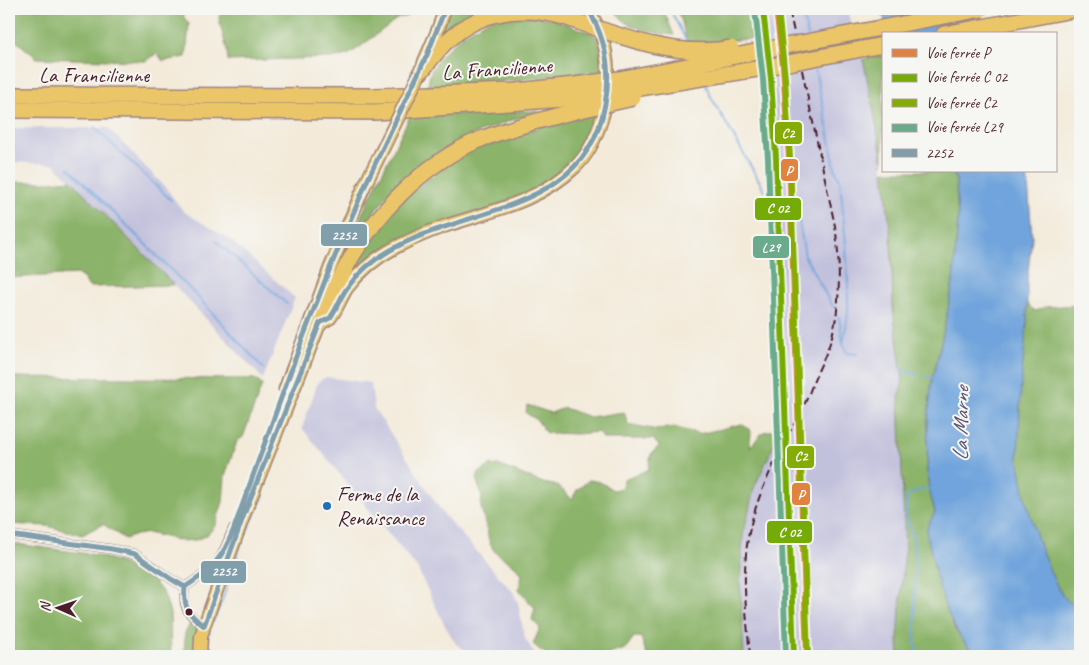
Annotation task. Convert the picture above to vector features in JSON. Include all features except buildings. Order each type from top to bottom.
[{"type":"highway","name":"La Francilienne","points":[[9,95],[376,96],[516,91],[577,97],[619,79],[982,9]]},
{"type":"highway","points":[[955,32],[1078,9]]},
{"type":"highway","points":[[420,73],[446,42],[464,28],[499,13],[532,10],[549,12],[618,35],[681,50],[723,50],[752,44],[769,49]]},
{"type":"highway","name":"La Francilienne","points":[[9,110],[376,112],[432,109],[577,97],[701,79],[882,45]]},
{"type":"highway","points":[[320,323],[344,270],[364,237],[383,212],[404,190],[439,163],[460,150],[480,140],[540,120],[577,97]]},
{"type":"main road","points":[[204,626],[205,615],[239,515],[326,277],[363,189],[420,73],[438,32],[445,9]]},
{"type":"main road","points":[[200,656],[204,626],[245,512],[320,323],[329,318],[357,275],[374,261],[423,234],[536,196],[576,167],[587,151],[598,131],[605,110],[608,87],[603,40],[588,9]]},
{"type":"street","points":[[204,626],[188,611],[184,598],[185,587],[208,571],[217,562],[239,515]]},
{"type":"street","points":[[9,536],[112,549],[135,554],[185,587]]},
{"type":"shaded area","points":[[750,9],[847,9],[863,59],[882,158],[882,172],[884,172],[891,239],[893,309],[903,381],[899,398],[905,548],[898,638],[899,656],[744,656],[740,582],[743,535],[754,488],[780,433],[772,220],[764,97],[761,63],[754,39]]},
{"type":"shaded area","points":[[9,128],[108,128],[165,187],[184,212],[228,238],[295,298],[263,379],[174,285],[54,164],[9,162]]},
{"type":"shaded area","points":[[326,377],[371,383],[374,408],[444,515],[513,592],[518,603],[525,638],[536,656],[473,656],[456,644],[443,622],[417,568],[302,428],[318,382]]},
{"type":"green space","points":[[9,9],[187,9],[183,16],[189,24],[186,57],[163,61],[157,53],[146,61],[37,58],[9,35]]},
{"type":"green space","points":[[223,9],[408,9],[408,16],[398,18],[348,55],[330,58],[228,61],[219,17]]},
{"type":"green space","points":[[448,9],[488,9],[464,20],[434,46]]},
{"type":"green space","points":[[614,9],[663,9],[674,35],[653,32],[631,25],[620,17]]},
{"type":"green space","points":[[676,9],[750,9],[754,39],[687,43],[682,22]]},
{"type":"green space","points":[[528,15],[553,19],[594,34],[599,41],[603,71],[427,87],[431,71],[443,53],[464,34],[490,19]]},
{"type":"green space","points":[[882,55],[882,158],[874,112],[863,59]]},
{"type":"green space","points":[[603,107],[581,154],[558,175],[532,192],[356,271],[350,271],[373,233],[404,197],[467,150]]},
{"type":"green space","points":[[540,110],[472,135],[433,157],[390,193],[346,246],[410,116]]},
{"type":"green space","points":[[884,172],[954,172],[958,220],[953,283],[931,386],[927,471],[935,512],[927,529],[955,630],[977,656],[899,656],[898,638],[905,548],[899,398],[903,381],[893,309],[891,239]]},
{"type":"green space","points":[[71,180],[174,285],[89,287],[84,279],[77,274],[9,278],[9,182]]},
{"type":"green space","points":[[1024,305],[1029,305],[1036,311],[1045,307],[1080,305],[1080,612],[1055,591],[1018,489],[1016,341]]},
{"type":"green space","points":[[9,377],[255,379],[262,385],[243,437],[237,441],[225,476],[223,502],[215,526],[206,536],[195,540],[182,541],[148,533],[125,539],[103,524],[82,535],[47,526],[9,524]]},
{"type":"green space","points":[[527,405],[551,413],[564,408],[590,417],[624,412],[628,424],[657,430],[674,427],[699,434],[742,424],[751,431],[750,447],[763,432],[774,430],[778,436],[754,488],[743,535],[740,582],[744,656],[647,656],[641,637],[634,637],[625,649],[603,656],[551,656],[533,644],[540,628],[532,620],[535,608],[519,589],[522,574],[515,566],[495,552],[490,544],[481,507],[482,495],[477,482],[478,474],[489,466],[498,465],[543,483],[558,486],[572,499],[577,490],[589,480],[600,482],[613,490],[621,488],[624,479],[648,470],[651,454],[659,446],[653,439],[604,439],[598,432],[577,434],[546,433],[537,420],[526,413]]},
{"type":"green space","points":[[9,543],[96,555],[122,563],[151,578],[164,594],[170,613],[171,656],[9,656]]},
{"type":"green space","points":[[190,624],[195,624],[199,631],[196,656],[184,656],[185,633]]},
{"type":"water","points":[[879,9],[970,9],[984,32],[892,32]]},
{"type":"water","name":"La Marne","points":[[954,172],[1027,172],[1032,237],[1027,281],[1027,324],[1021,381],[1018,458],[1025,497],[1040,547],[1063,596],[1080,612],[1080,656],[977,656],[967,646],[952,621],[937,580],[927,532],[928,525],[935,512],[927,471],[928,421],[931,386],[953,283],[958,220]]},
{"type":"waterway","points":[[670,9],[688,44]]},
{"type":"waterway","points":[[801,9],[808,36]]},
{"type":"waterway","points":[[814,65],[835,169],[840,180],[848,283],[848,314],[843,344]]},
{"type":"waterway","points":[[705,83],[711,97],[765,191]]},
{"type":"waterway","points":[[94,127],[171,200]]},
{"type":"waterway","points":[[69,168],[195,294],[263,368]]},
{"type":"waterway","points":[[796,203],[805,257],[833,307]]},
{"type":"waterway","points":[[216,241],[287,304]]},
{"type":"waterway","points":[[839,317],[843,344],[847,353],[857,354]]},
{"type":"waterway","points":[[899,367],[919,375]]},
{"type":"waterway","points":[[926,376],[933,378]]},
{"type":"waterway","points":[[920,656],[915,643],[915,554],[912,533],[906,517],[907,497],[919,490],[931,489]]},
{"type":"waterway","points":[[213,622],[242,541],[264,495]]},
{"type":"waterway","points":[[208,638],[208,656]]},
{"type":"railway","points":[[750,656],[745,571],[748,537],[752,520],[769,475],[805,403],[829,347],[836,320],[838,293],[839,266],[835,226],[789,9]]},
{"type":"rail line","name":"P","points":[[776,9],[783,66],[789,158],[807,656]]},
{"type":"rail line","name":"C2","points":[[778,9],[790,158],[808,656]]},
{"type":"rail line","name":"L29","points":[[755,11],[763,79],[768,159],[786,656]]},
{"type":"transit line","name":"2252","points":[[445,9],[427,55],[367,181],[330,268],[233,531],[223,553],[211,567],[185,587],[185,600],[188,610],[204,626],[245,512],[320,323],[330,318],[351,282],[377,258],[420,236],[519,202],[549,187],[574,167],[593,140],[605,104],[608,79],[603,43],[588,9]]},
{"type":"transit line","points":[[763,10],[771,79],[776,158],[794,656]]},
{"type":"transit line","name":"2252","points":[[9,535],[112,549],[135,554],[185,587]]},
{"type":"place","name":"Ferme de la Renaissance","points":[[327,506]]}]
